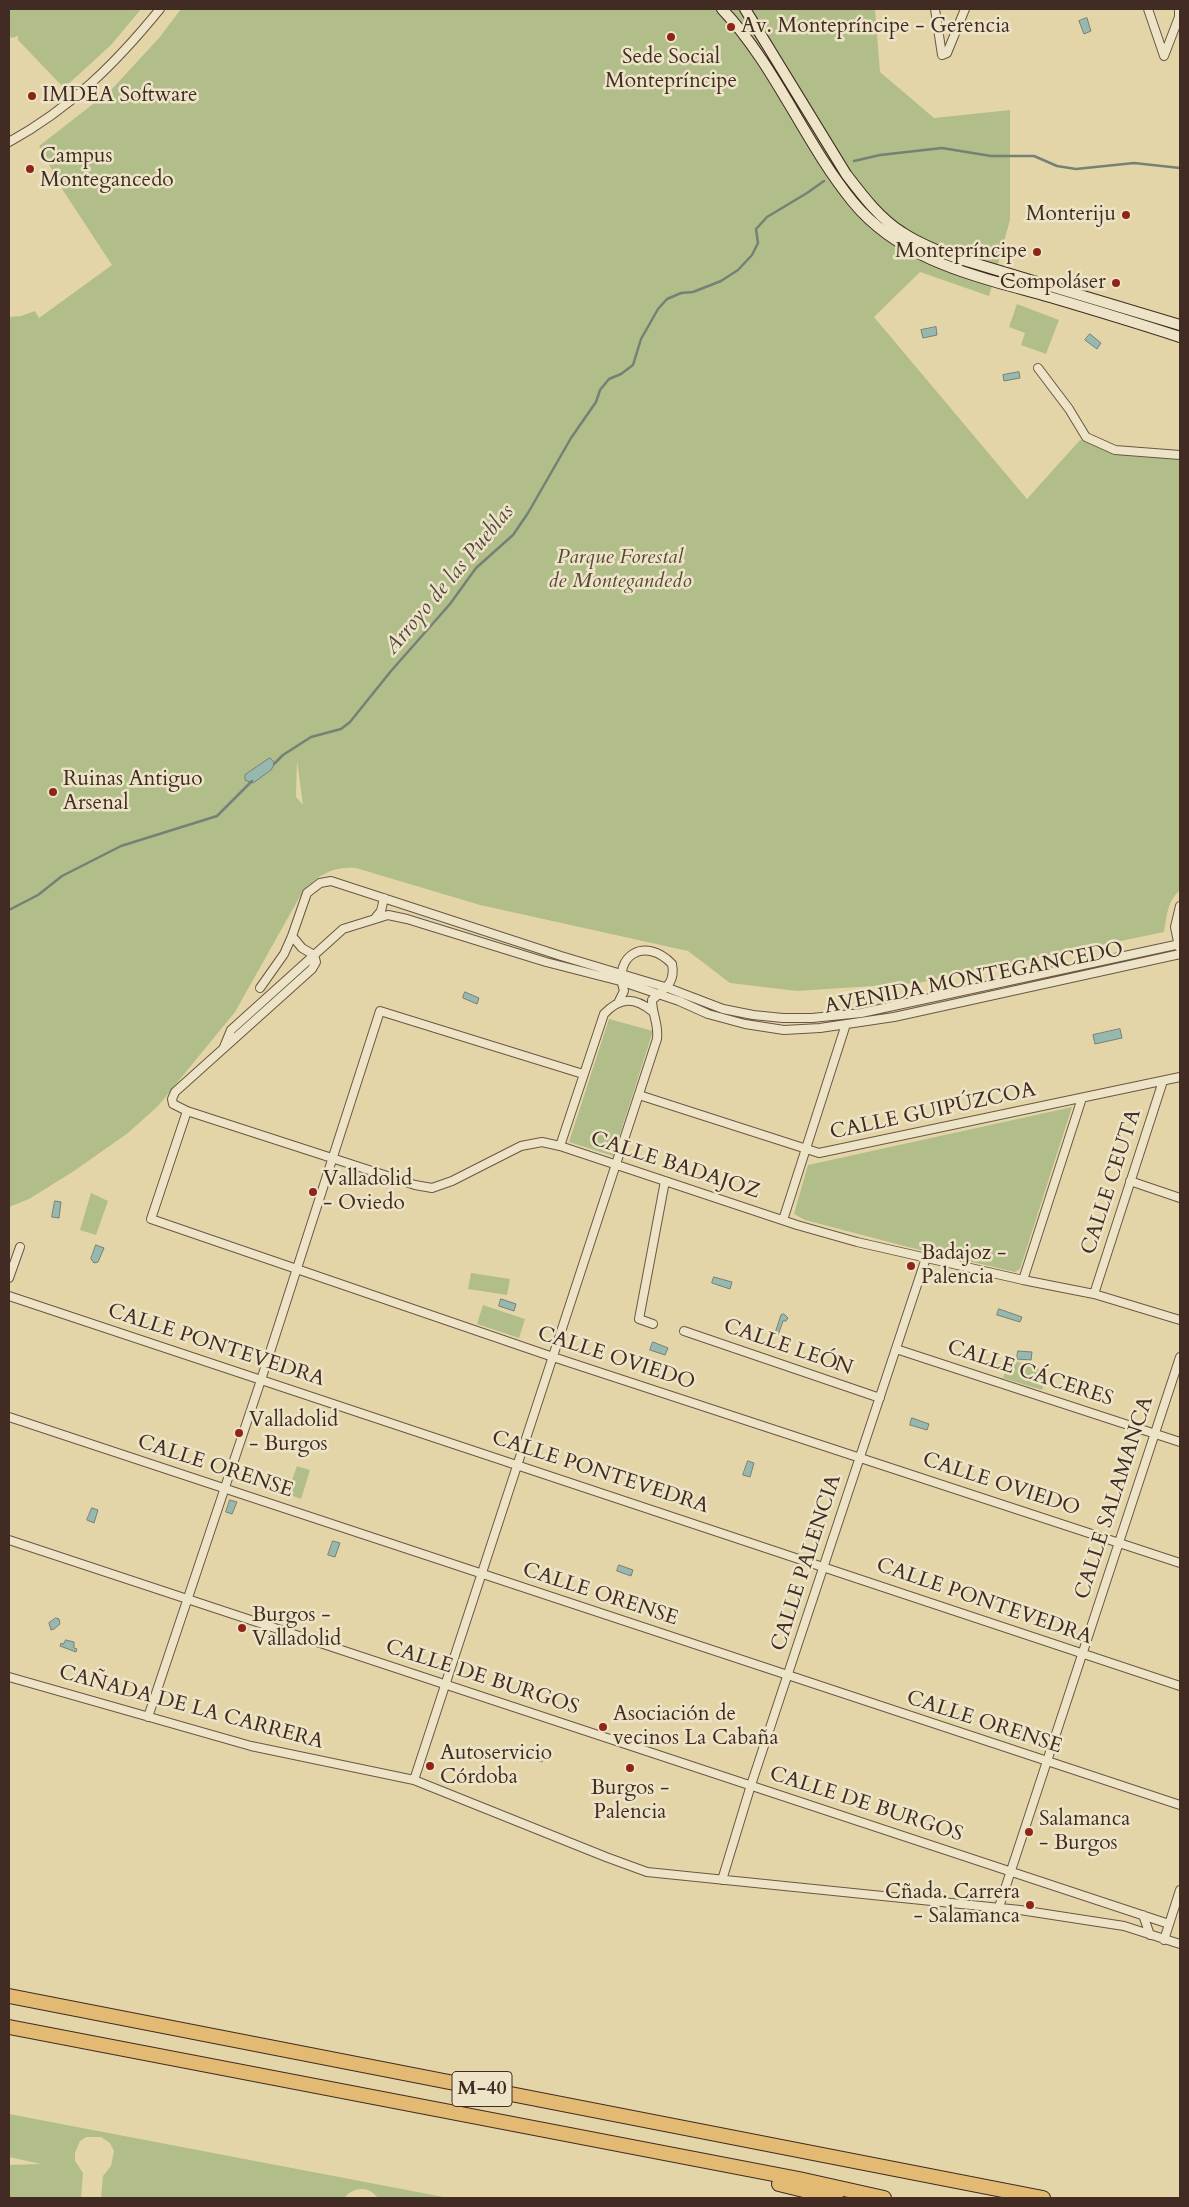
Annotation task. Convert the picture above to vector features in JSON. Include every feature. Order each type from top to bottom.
[{"type":"highway","name":"M-40","points":[[9,1996],[956,2182],[1002,2198]]},
{"type":"highway","name":"M-40","points":[[9,2027],[749,2170],[884,2198]]},
{"type":"highway","points":[[749,2170],[767,2181],[836,2198]]},
{"type":"highway","points":[[956,2182],[1043,2198]]},
{"type":"street","points":[[9,142],[38,125],[96,80],[125,51],[159,9]]},
{"type":"street","points":[[722,9],[757,52],[834,175],[854,203],[876,226],[905,247],[953,269],[1180,337]]},
{"type":"street","points":[[745,9],[846,174],[863,197],[902,233],[934,250],[960,259],[1180,325]]},
{"type":"street","points":[[935,9],[942,55],[947,53],[965,9]]},
{"type":"street","points":[[1148,9],[1164,56],[1179,17],[1179,9]]},
{"type":"street","points":[[1038,368],[1086,436],[1115,450],[1180,455]]},
{"type":"street","name":"AVENIDA MONTEGANCEDO","points":[[260,988],[276,966],[292,936],[307,893],[320,883],[331,881],[621,977],[708,1014],[745,1024],[784,1030],[894,1017],[1180,949]]},
{"type":"street","points":[[376,917],[381,911],[384,898]]},
{"type":"street","points":[[1180,906],[1176,920],[1180,949]]},
{"type":"street","name":"AVENIDA MONTEGANCEDO","points":[[171,1101],[175,1092],[312,969],[316,962],[314,955],[343,928],[388,915],[407,919],[546,962],[668,988],[723,1009],[753,1015],[812,1018],[861,1013],[1180,949]]},
{"type":"street","points":[[292,936],[302,948],[314,955]]},
{"type":"street","points":[[414,1780],[657,1039],[652,1000],[668,988],[673,976],[672,964],[662,955],[643,950],[636,952],[626,960],[621,977],[624,992],[619,1001],[607,1010],[602,1018],[560,1146]]},
{"type":"street","points":[[619,1001],[634,1000],[652,1011]]},
{"type":"street","points":[[148,1716],[261,1380],[380,1011],[583,1074]]},
{"type":"street","points":[[783,1220],[846,1024]]},
{"type":"street","name":"CALLE GUIPÚZCOA","points":[[639,1094],[819,1153],[1180,1077]]},
{"type":"street","name":"CALLE CEUTA","points":[[1094,1294],[1162,1081]]},
{"type":"street","points":[[1023,1280],[1082,1098]]},
{"type":"street","name":"CALLE BADAJOZ","points":[[171,1101],[175,1105],[187,1110],[333,1159],[415,1185],[432,1188],[452,1181],[521,1146],[542,1142],[560,1146],[783,1220],[857,1242],[1023,1280],[1094,1294],[1180,1320]]},
{"type":"street","name":"CALLE OVIEDO","points":[[187,1110],[151,1219],[553,1356],[1180,1563]]},
{"type":"street","points":[[653,1324],[639,1319],[665,1181]]},
{"type":"street","points":[[1130,1181],[1180,1198]]},
{"type":"street","points":[[9,1278],[20,1247]]},
{"type":"street","name":"CALLE PALENCIA","points":[[722,1880],[751,1785],[926,1258]]},
{"type":"street","name":"CALLE PONTEVEDRA","points":[[9,1296],[825,1566],[1180,1686]]},
{"type":"street","name":"CALLE LEÓN","points":[[684,1331],[880,1398]]},
{"type":"street","name":"CALLE CÁCERES","points":[[896,1348],[1180,1442]]},
{"type":"street","name":"CALLE SALAMANCA","points":[[999,1907],[1180,1357]]},
{"type":"street","name":"CALLE ORENSE","points":[[9,1417],[1180,1806]]},
{"type":"street","name":"CALLE DE BURGOS","points":[[9,1540],[1169,1924]]},
{"type":"street","name":"CAÑADA DE LA CARRERA","points":[[9,1677],[251,1746],[414,1780],[647,1872],[824,1888],[999,1907],[1124,1926],[1180,1944]]},
{"type":"street","points":[[1164,1940],[1180,1890]]},
{"type":"street","points":[[1142,1915],[1150,1935]]},
{"type":"green space","points":[[9,9],[141,9],[111,45],[64,88],[18,40],[18,36],[11,38],[9,33]]},
{"type":"green space","name":"Parque Forestal de Montegandedo","points":[[181,9],[875,9],[880,72],[934,118],[1010,110],[1010,220],[989,296],[920,272],[874,317],[1027,499],[1080,440],[1180,459],[1180,890],[1170,904],[1164,932],[918,983],[797,991],[730,983],[688,951],[480,905],[356,868],[340,868],[320,876],[303,891],[235,1012],[158,1106],[128,1133],[74,1171],[29,1199],[9,1207],[9,317],[21,316],[35,311],[39,318],[112,265],[64,192],[39,146],[111,90],[159,38]],"holes":[[[297,760],[303,805],[296,797]]]},
{"type":"green space","points":[[1017,304],[1059,320],[1046,354],[1021,345],[1025,333],[1009,327]]},
{"type":"green space","points":[[609,1019],[653,1031],[613,1156],[569,1142]]},
{"type":"green space","points":[[1072,1107],[1020,1269],[1015,1272],[805,1220],[794,1214],[808,1165]]},
{"type":"green space","points":[[91,1193],[108,1201],[96,1235],[80,1230]]},
{"type":"green space","points":[[471,1273],[510,1279],[507,1295],[468,1289]]},
{"type":"green space","points":[[483,1305],[525,1319],[519,1338],[477,1324]]},
{"type":"green space","points":[[1009,1359],[1048,1372],[1042,1390],[1003,1378]]},
{"type":"green space","points":[[297,1466],[310,1470],[301,1499],[287,1494]]},
{"type":"green space","points":[[9,2114],[449,2198],[378,2198],[370,2191],[361,2189],[352,2191],[344,2198],[101,2198],[103,2176],[111,2166],[114,2151],[110,2143],[101,2137],[86,2137],[80,2141],[75,2153],[75,2161],[83,2173],[81,2198],[9,2198],[9,2165],[41,2164],[9,2157]]},
{"type":"water","points":[[1087,18],[1091,31],[1084,34],[1079,21]]},
{"type":"water","points":[[936,327],[937,335],[923,338],[921,330]]},
{"type":"water","points":[[1090,334],[1101,343],[1097,349],[1085,340]]},
{"type":"water","points":[[1019,372],[1020,378],[1004,381],[1003,375]]},
{"type":"water","points":[[270,758],[275,763],[271,770],[253,783],[245,780],[245,775]]},
{"type":"water","points":[[465,992],[479,998],[477,1004],[463,998]]},
{"type":"water","points":[[1120,1029],[1122,1038],[1095,1044],[1093,1035]]},
{"type":"water","points":[[55,1201],[61,1202],[59,1218],[52,1217]]},
{"type":"water","points":[[96,1245],[104,1248],[98,1262],[94,1263],[91,1259]]},
{"type":"water","points":[[714,1277],[732,1282],[730,1289],[712,1283]]},
{"type":"water","points":[[501,1299],[516,1304],[514,1311],[499,1306]]},
{"type":"water","points":[[999,1309],[1022,1317],[1020,1322],[997,1315]]},
{"type":"water","points":[[784,1314],[788,1318],[786,1321],[783,1321],[778,1335],[775,1333],[781,1315]]},
{"type":"water","points":[[653,1342],[668,1348],[665,1355],[650,1350]]},
{"type":"water","points":[[1018,1351],[1032,1352],[1031,1360],[1017,1359]]},
{"type":"water","points":[[912,1418],[929,1424],[927,1430],[910,1425]]},
{"type":"water","points":[[748,1461],[754,1463],[750,1477],[743,1475]]},
{"type":"water","points":[[230,1500],[237,1502],[232,1514],[226,1512]]},
{"type":"water","points":[[92,1508],[98,1510],[94,1523],[87,1520]]},
{"type":"water","points":[[333,1541],[340,1543],[335,1557],[328,1555]]},
{"type":"water","points":[[619,1565],[633,1570],[631,1576],[617,1571]]},
{"type":"water","points":[[56,1618],[59,1619],[60,1624],[51,1630],[49,1623]]},
{"type":"water","points":[[66,1640],[74,1642],[74,1648],[77,1649],[76,1652],[60,1646]]},
{"type":"water","points":[[531,1750],[544,1754],[542,1762],[529,1758]]},
{"type":"waterway","name":"Arroyo de las Pueblas","points":[[854,161],[880,155],[942,148],[991,156],[1034,156],[1057,166],[1076,169],[1134,163],[1180,168]]},
{"type":"waterway","name":"Arroyo de las Pueblas","points":[[274,764],[283,755],[311,737],[341,729],[350,722],[391,671],[450,604],[476,568],[513,535],[528,513],[571,438],[596,402],[600,390],[609,379],[621,374],[633,365],[641,339],[658,309],[667,299],[681,293],[693,292],[721,281],[738,270],[752,255],[758,243],[756,229],[767,217],[824,181]]},
{"type":"waterway","name":"Arroyo de las Pueblas","points":[[9,910],[38,895],[62,876],[121,846],[217,816],[252,781]]},
{"type":"place","name":"Av. Montepríncipe - Gerencia","points":[[731,27]]},
{"type":"place","name":"Sede Social Montepríncipe","points":[[671,37]]},
{"type":"place","name":"IMDEA Software","points":[[32,96]]},
{"type":"place","name":"Campus Montegancedo","points":[[30,169]]},
{"type":"place","name":"Monteriju","points":[[1126,215]]},
{"type":"place","name":"Montepríncipe","points":[[1037,252]]},
{"type":"place","name":"Compoláser","points":[[1116,283]]},
{"type":"place","name":"Ruinas Antiguo Arsenal","points":[[53,792]]},
{"type":"place","name":"Valladolid - Oviedo","points":[[313,1192]]},
{"type":"place","name":"Badajoz - Palencia","points":[[911,1266]]},
{"type":"place","name":"Valladolid - Burgos","points":[[239,1433]]},
{"type":"place","name":"Burgos - Valladolid","points":[[242,1628]]},
{"type":"place","name":"Asociación de vecinos La Cabaña","points":[[603,1727]]},
{"type":"place","name":"Autoservicio Córdoba","points":[[430,1766]]},
{"type":"place","name":"Burgos - Palencia","points":[[630,1768]]},
{"type":"place","name":"Salamanca - Burgos","points":[[1029,1832]]},
{"type":"place","name":"Cñada. Carrera - Salamanca","points":[[1030,1905]]}]
